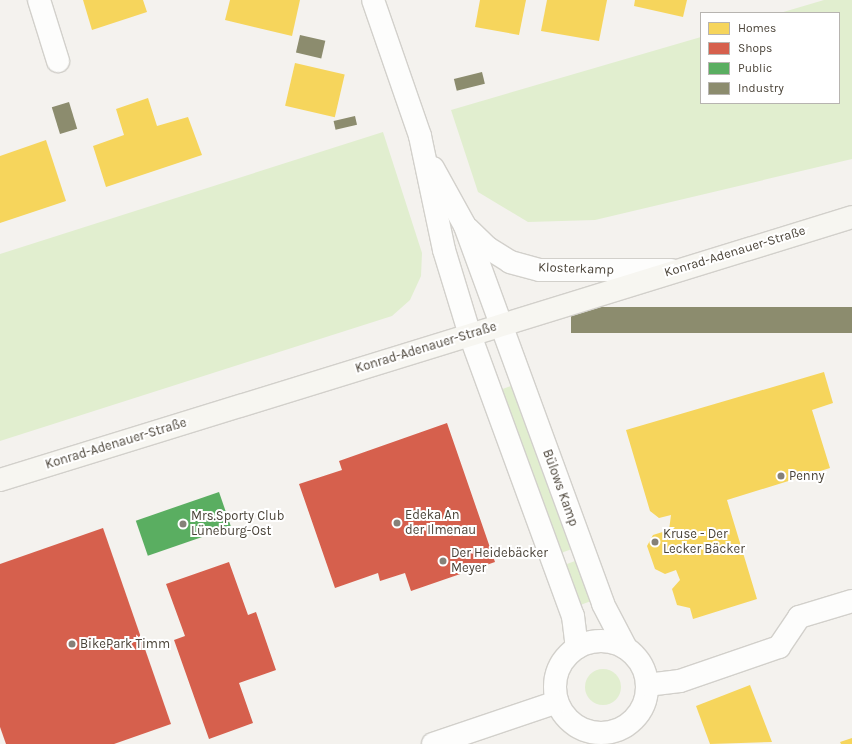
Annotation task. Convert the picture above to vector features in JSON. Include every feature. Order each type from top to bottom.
[{"type":"main road","name":"Konrad-Adenauer-Straße","points":[[0,480],[470,335],[501,324],[852,217]]},
{"type":"street","points":[[39,0],[58,61]]},
{"type":"street","name":"Klosterkamp","points":[[373,0],[422,148],[444,250],[470,335]]},
{"type":"street","name":"Klosterkamp","points":[[422,148],[465,226],[501,324]]},
{"type":"street","name":"Klosterkamp","points":[[465,226],[488,248],[510,262],[540,270],[678,270]]},
{"type":"street","name":"Bülows Kamp","points":[[501,324],[603,604],[626,648],[641,664],[647,685]]},
{"type":"street","points":[[470,335],[573,616],[577,648]]},
{"type":"street","points":[[626,648],[601,641],[577,648],[565,658],[558,671],[557,702],[574,725],[618,738],[639,714],[647,685],[680,680],[779,647],[799,617],[852,601]]},
{"type":"street","points":[[433,744],[557,702]]},
{"type":"green space","points":[[824,0],[852,0],[852,159],[595,220],[528,222],[478,192],[451,110],[700,37],[700,104],[840,104],[840,12],[783,12]]},
{"type":"green space","points":[[383,132],[422,253],[421,276],[410,300],[392,316],[0,441],[0,254]]},
{"type":"green space","points":[[511,386],[571,550],[560,553],[501,390]]},
{"type":"green space","points":[[575,561],[590,601],[581,605],[566,565]]},
{"type":"green space","points":[[603,669],[613,672],[618,677],[621,687],[618,697],[613,702],[603,705],[593,702],[588,697],[585,687],[588,677],[593,672]]},
{"type":"building: Homes","points":[[83,0],[143,0],[147,12],[92,30]]},
{"type":"building: Homes","points":[[230,0],[300,0],[292,36],[225,20]]},
{"type":"building: Homes","points":[[480,0],[526,0],[519,35],[475,27]]},
{"type":"building: Homes","points":[[547,0],[607,0],[599,41],[541,31]]},
{"type":"building: Homes","points":[[635,0],[687,0],[683,17],[634,6]]},
{"type":"building: Homes","points":[[295,63],[345,74],[335,117],[285,106]]},
{"type":"building: Homes","points":[[148,98],[157,126],[188,117],[202,155],[106,187],[93,146],[124,135],[116,109]]},
{"type":"building: Homes","points":[[46,140],[66,201],[0,223],[0,156]]},
{"type":"building: Homes","points":[[824,372],[833,403],[812,410],[830,468],[727,500],[757,599],[693,619],[690,608],[677,605],[672,589],[680,580],[676,570],[665,574],[655,569],[647,546],[653,535],[669,530],[671,515],[659,518],[650,511],[626,430]]},
{"type":"building: Homes","points":[[750,685],[772,742],[710,744],[696,706]]},
{"type":"building: Homes","points":[[852,738],[852,744],[841,744],[840,742]]},
{"type":"building: Shops","name":"Edeka An der Ilmenau","points":[[447,423],[495,562],[411,591],[405,573],[380,581],[378,573],[335,588],[299,484],[342,470],[339,461]]},
{"type":"building: Shops","name":"BikePark Timm","points":[[103,528],[171,724],[114,744],[6,744],[0,727],[0,564]]},
{"type":"building: Shops","points":[[229,562],[248,615],[256,612],[276,670],[239,683],[253,723],[209,739],[174,640],[185,636],[166,584]]},
{"type":"building: Public","name":"Mrs.Sporty Club Lüneburg-Ost","points":[[219,492],[231,527],[148,556],[136,521]]},
{"type":"building: Industry","points":[[300,35],[325,41],[321,58],[296,53]]},
{"type":"building: Industry","points":[[482,72],[485,84],[457,91],[454,79]]},
{"type":"building: Industry","points":[[69,102],[77,129],[60,134],[52,107]]},
{"type":"building: Industry","points":[[355,116],[357,125],[336,130],[334,121]]},
{"type":"building: Industry","points":[[571,307],[852,307],[852,333],[571,333]]},
{"type":"place","name":"Penny","points":[[781,476]]},
{"type":"place","name":"Edeka An der Ilmenau","points":[[397,523]]},
{"type":"place","name":"Mrs.Sporty Club Lüneburg-Ost","points":[[183,524]]},
{"type":"place","name":"Kruse - Der Lecker Bäcker","points":[[655,542]]},
{"type":"place","name":"Der Heidebäcker Meyer","points":[[443,561]]},
{"type":"place","name":"BikePark Timm","points":[[72,644]]}]
